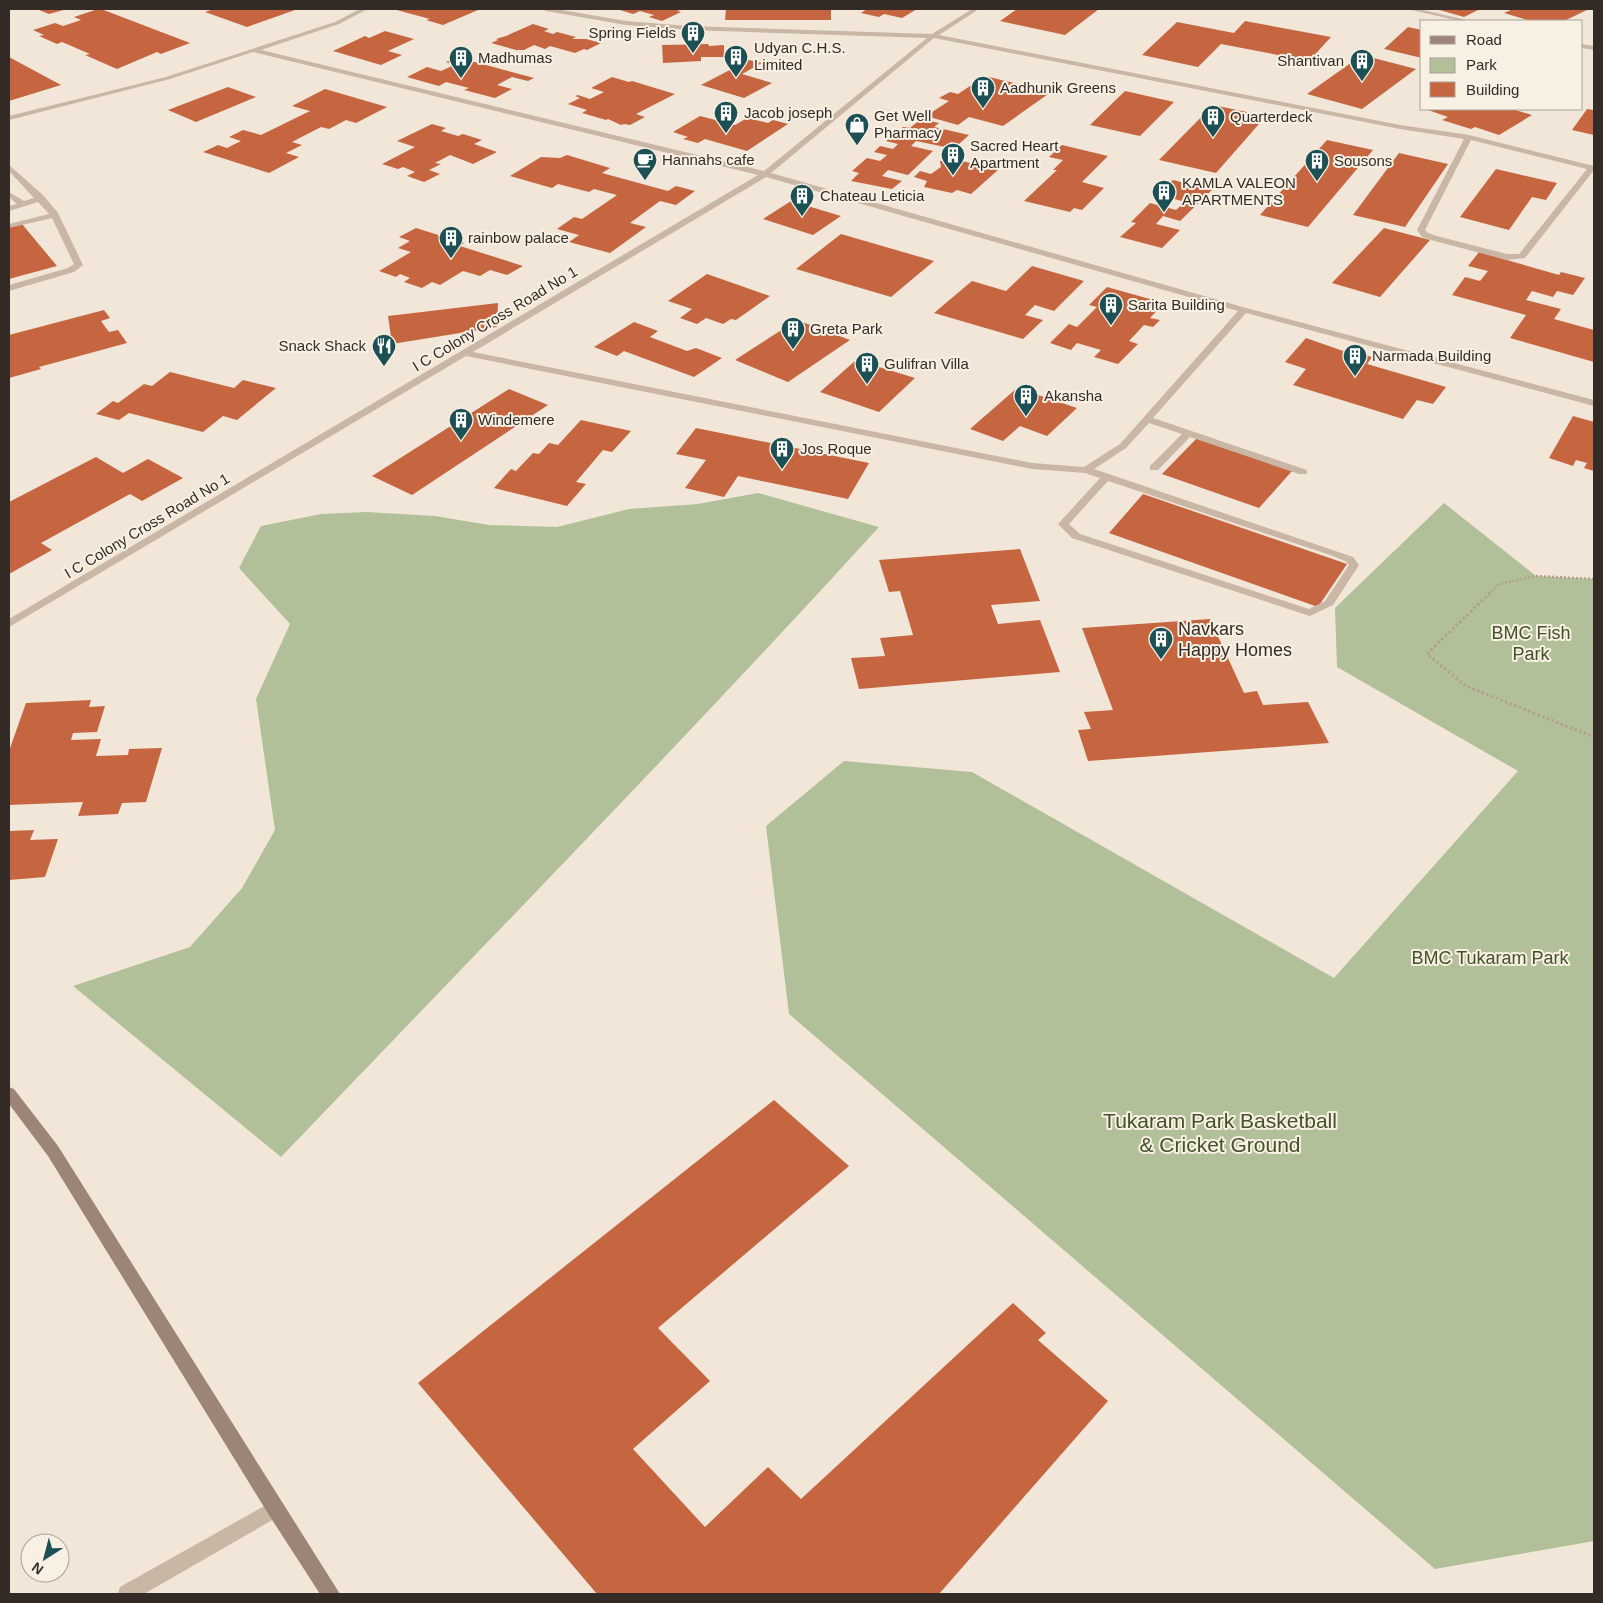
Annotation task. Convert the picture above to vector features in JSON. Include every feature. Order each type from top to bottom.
[{"type":"street","points":[[9,118],[168,78],[337,23],[365,9]]},
{"type":"street","points":[[546,9],[626,23],[688,28],[933,36],[1400,128],[1468,137],[1593,168],[1522,256],[1507,257],[1434,238],[1425,235],[1422,230],[1468,137]]},
{"type":"street","name":"I C Colony Cross Road No 1","points":[[9,624],[765,174],[933,36],[976,9]]},
{"type":"street","points":[[1410,9],[1463,20]]},
{"type":"street","points":[[252,50],[765,174],[1244,310],[1594,403]]},
{"type":"street","points":[[9,167],[55,214],[79,265],[71,270],[9,288]]},
{"type":"street","points":[[9,194],[23,204]]},
{"type":"street","points":[[9,209],[41,198]]},
{"type":"street","points":[[9,226],[55,214]]},
{"type":"street","points":[[1086,470],[1123,446],[1244,310]]},
{"type":"street","points":[[465,353],[1032,466],[1086,470],[1338,554],[1349,559],[1354,565],[1328,604],[1310,613],[1076,536],[1063,524],[1106,477]]},
{"type":"street","points":[[1147,419],[1303,472]]},
{"type":"street","points":[[1154,468],[1188,433]]},
{"type":"street","points":[[9,1093],[53,1151],[275,1509],[332,1594]]},
{"type":"street","points":[[127,1594],[275,1509]]},
{"type":"path","points":[[1594,579],[1536,576],[1499,584],[1426,654],[1466,686],[1594,737]]},
{"type":"green space","points":[[758,493],[879,527],[657,765],[281,1157],[73,986],[190,947],[242,888],[275,830],[256,699],[290,624],[239,568],[261,526],[321,514],[366,512],[435,516],[489,525],[557,527],[629,509],[698,504]]},
{"type":"green space","name":"Tukaram Park Basketball & Cricket Ground","points":[[1444,503],[1536,576],[1594,579],[1594,1541],[1435,1569],[789,1014],[766,826],[844,761],[972,772],[1334,978],[1518,771],[1337,667],[1335,608]]},
{"type":"building","points":[[67,9],[49,14],[39,10]]},
{"type":"building","points":[[98,9],[190,43],[161,54],[157,52],[117,69],[85,55],[90,54],[62,42],[57,44],[39,36],[44,35],[33,30],[55,23],[63,26],[81,20],[74,17]]},
{"type":"building","points":[[214,9],[295,10],[247,27],[205,12]]},
{"type":"building","points":[[393,9],[478,10],[443,25],[426,20],[430,19]]},
{"type":"building","points":[[683,9],[677,11],[681,12],[662,21],[649,17],[654,15],[640,11],[633,14],[620,10]]},
{"type":"building","points":[[726,9],[831,9],[831,20],[725,20]]},
{"type":"building","points":[[867,9],[917,9],[902,18],[884,14],[879,17],[861,13]]},
{"type":"building","points":[[1017,9],[1099,9],[1065,35],[1000,21]]},
{"type":"building","points":[[1436,9],[1480,9],[1464,17]]},
{"type":"building","points":[[1513,9],[1589,9],[1566,20],[1528,20],[1504,13]]},
{"type":"building","points":[[1245,21],[1331,37],[1309,61],[1221,44],[1198,67],[1142,55],[1177,22],[1234,33]]},
{"type":"building","points":[[533,24],[549,29],[544,31],[553,34],[557,32],[576,37],[572,39],[586,39],[601,43],[587,50],[584,49],[575,53],[550,46],[545,49],[534,45],[524,50],[516,50],[491,43],[498,40],[496,39]]},
{"type":"building","points":[[1408,27],[1420,30],[1420,58],[1384,49]]},
{"type":"building","points":[[385,31],[414,39],[388,51],[402,55],[381,65],[333,51],[365,36],[369,38]]},
{"type":"building","name":"Spring Fields","points":[[708,44],[709,46],[724,45],[724,57],[701,57],[701,61],[663,63],[662,45]]},
{"type":"building","name":"Shantivan","points":[[1362,55],[1416,69],[1362,109],[1307,94]]},
{"type":"building","points":[[9,57],[61,85],[9,101]]},
{"type":"building","name":"Madhumas","points":[[456,57],[534,78],[528,81],[512,77],[497,85],[512,89],[495,98],[464,90],[469,88],[446,82],[439,86],[407,77],[427,67],[441,71],[454,65],[446,62]]},
{"type":"building","name":"Udyan C.H.S. Limited","points":[[749,60],[762,63],[742,74],[772,83],[744,98],[701,85]]},
{"type":"building","name":"Aadhunik Greens","points":[[985,76],[1051,92],[1003,126],[969,117],[958,125],[926,116],[949,101],[939,98],[950,92],[958,94]]},
{"type":"building","points":[[612,77],[675,94],[636,114],[645,117],[630,125],[621,125],[608,119],[582,113],[587,110],[568,104],[580,98],[575,96],[578,95],[590,99],[604,92],[591,88]]},
{"type":"building","points":[[228,87],[256,97],[196,122],[168,110]]},
{"type":"building","points":[[325,89],[387,107],[356,123],[346,120],[329,129],[321,127],[292,142],[302,145],[286,153],[299,157],[269,173],[203,152],[218,145],[227,148],[241,141],[229,137],[243,130],[261,135],[310,111],[292,106]]},
{"type":"building","points":[[1125,91],[1174,102],[1140,136],[1090,125]]},
{"type":"building","name":"Quarterdeck","points":[[1213,105],[1266,116],[1216,173],[1159,160]]},
{"type":"building","points":[[1587,109],[1594,110],[1594,135],[1572,130]]},
{"type":"building","points":[[1428,110],[1515,110],[1532,115],[1499,135],[1475,127],[1471,129],[1442,120],[1448,117]]},
{"type":"building","name":"Jacob joseph","points":[[700,116],[735,125],[747,118],[768,123],[773,120],[788,124],[747,151],[705,139],[698,143],[683,139],[688,137],[673,132]]},
{"type":"building","points":[[921,119],[939,123],[934,127],[969,135],[959,144],[951,142],[945,147],[916,141],[911,146],[933,151],[908,175],[888,170],[882,176],[902,181],[892,189],[851,181],[859,173],[852,171],[867,158],[880,161],[887,155],[874,152],[880,146],[893,149],[898,144],[886,141],[903,127],[910,128]]},
{"type":"building","points":[[432,124],[446,128],[441,131],[458,136],[463,134],[482,140],[474,144],[497,152],[473,164],[450,155],[435,163],[441,164],[429,170],[440,174],[424,182],[407,176],[415,172],[403,167],[398,169],[382,164],[415,147],[397,141]]},
{"type":"building","name":"Sousons","points":[[1327,140],[1373,150],[1308,227],[1260,215]]},
{"type":"building","points":[[1062,145],[1108,156],[1082,182],[1104,188],[1082,210],[1074,208],[1070,212],[1024,201],[1057,170],[1053,170],[1063,160],[1049,157]]},
{"type":"building","points":[[1399,153],[1448,164],[1405,227],[1353,215]]},
{"type":"building","points":[[567,155],[610,168],[602,173],[668,191],[676,186],[695,191],[676,205],[660,201],[630,223],[646,227],[610,253],[569,242],[579,235],[557,229],[574,217],[582,219],[617,195],[594,189],[589,192],[558,184],[552,188],[510,176],[541,157],[560,158]]},
{"type":"building","name":"Sacred Heart Apartment","points":[[953,159],[998,170],[971,194],[957,190],[952,193],[924,187],[927,181],[914,177],[920,171],[931,174],[941,167],[940,161]]},
{"type":"building","points":[[1496,169],[1557,183],[1546,200],[1532,197],[1509,230],[1460,217]]},
{"type":"building","name":"KAMLA VALEON APARTMENTS","points":[[1173,180],[1212,190],[1180,221],[1163,216],[1156,224],[1180,230],[1162,248],[1120,237],[1136,223],[1131,222],[1150,203],[1176,210],[1185,202],[1157,194]]},
{"type":"building","name":"Chateau Leticia","points":[[791,201],[841,216],[813,235],[763,219]]},
{"type":"building","points":[[22,224],[57,266],[9,279],[9,227]]},
{"type":"building","name":"rainbow palace","points":[[416,228],[464,243],[460,246],[523,266],[507,275],[490,270],[480,276],[463,271],[440,285],[432,282],[422,288],[404,282],[410,278],[400,274],[396,277],[379,271],[411,252],[398,248],[410,241],[399,237]]},
{"type":"building","points":[[1384,228],[1430,240],[1380,297],[1332,283]]},
{"type":"building","points":[[841,234],[934,261],[891,297],[796,269]]},
{"type":"building","points":[[1479,252],[1559,275],[1561,272],[1585,278],[1573,295],[1557,291],[1553,297],[1532,291],[1526,300],[1561,309],[1554,319],[1594,330],[1594,362],[1510,338],[1526,315],[1452,295],[1465,277],[1480,281],[1488,271],[1468,266]]},
{"type":"building","points":[[1032,266],[1084,281],[1054,311],[1035,305],[1025,315],[1043,320],[1023,339],[934,313],[972,281],[1006,291]]},
{"type":"building","points":[[707,274],[770,296],[736,320],[731,319],[723,324],[706,318],[697,324],[680,318],[692,309],[668,301]]},
{"type":"building","name":"Sarita Building","points":[[1107,287],[1164,303],[1150,318],[1160,320],[1153,327],[1144,325],[1129,341],[1138,344],[1118,364],[1094,357],[1101,350],[1077,343],[1071,350],[1050,343],[1069,324],[1077,327],[1097,307],[1089,305]]},
{"type":"building","points":[[498,303],[497,327],[392,344],[388,316]]},
{"type":"building","points":[[104,310],[110,318],[101,321],[109,332],[118,330],[127,343],[39,367],[41,369],[9,378],[9,335]]},
{"type":"building","name":"Greta Park","points":[[797,320],[850,340],[788,382],[735,360]]},
{"type":"building","points":[[634,322],[658,331],[650,337],[687,351],[696,348],[722,358],[694,377],[624,351],[617,356],[594,347]]},
{"type":"building","name":"Narmada Building","points":[[1306,338],[1346,352],[1348,350],[1372,357],[1367,364],[1446,387],[1433,404],[1417,400],[1403,419],[1293,385],[1306,369],[1285,362]]},
{"type":"building","name":"Gulifran Villa","points":[[856,360],[915,378],[879,412],[820,392]]},
{"type":"building","points":[[170,372],[234,388],[243,380],[276,388],[237,420],[223,416],[203,432],[129,413],[119,420],[96,414],[113,401],[118,403],[144,384],[152,386]]},
{"type":"building","name":"Akansha","points":[[1017,388],[1077,408],[1047,436],[1020,426],[1003,441],[970,429]]},
{"type":"building","name":"Windemere","points":[[509,389],[548,405],[412,495],[372,476]]},
{"type":"building","points":[[1573,416],[1594,422],[1594,471],[1584,468],[1587,463],[1576,460],[1573,466],[1549,458]]},
{"type":"building","points":[[581,420],[631,431],[612,452],[603,450],[576,482],[586,484],[567,506],[494,488],[511,469],[516,471],[533,453],[539,454],[549,443],[558,445]]},
{"type":"building","name":"Jos Roque","points":[[696,428],[869,463],[848,499],[738,476],[724,497],[685,488],[706,460],[676,454]]},
{"type":"building","points":[[1197,438],[1292,471],[1259,508],[1162,474]]},
{"type":"building","points":[[96,457],[123,473],[148,459],[183,478],[142,501],[130,494],[41,543],[52,550],[9,574],[9,502]]},
{"type":"building","points":[[1143,494],[1347,564],[1318,607],[1109,533]]},
{"type":"building","points":[[1020,549],[1040,601],[991,605],[998,624],[1040,620],[1060,672],[859,689],[851,658],[885,656],[880,638],[913,635],[900,591],[889,592],[879,560]]},
{"type":"building","name":"Navkars Happy Homes","points":[[1210,619],[1244,693],[1257,691],[1263,705],[1308,702],[1329,743],[1088,761],[1078,730],[1091,729],[1084,712],[1113,710],[1082,628]]},
{"type":"building","points":[[91,700],[89,707],[105,706],[97,732],[73,733],[71,740],[101,739],[96,756],[128,755],[129,749],[162,748],[146,802],[122,803],[118,814],[78,816],[83,802],[9,805],[9,751],[26,703]]},
{"type":"building","points":[[34,830],[30,840],[58,839],[45,877],[9,880],[9,831]]},
{"type":"building","points":[[774,1100],[849,1166],[658,1328],[710,1381],[633,1449],[705,1527],[768,1467],[801,1499],[1013,1303],[1046,1333],[1038,1340],[1108,1401],[939,1594],[597,1594],[418,1383]]},
{"type":"place","name":"Spring Fields","points":[[693,54]]},
{"type":"place","name":"Udyan C.H.S. Limited","points":[[736,78]]},
{"type":"place","name":"Madhumas","points":[[461,79]]},
{"type":"place","name":"Shantivan","points":[[1362,82]]},
{"type":"place","name":"Aadhunik Greens","points":[[983,109]]},
{"type":"place","name":"Jacob joseph","points":[[726,134]]},
{"type":"place","name":"Quarterdeck","points":[[1213,138]]},
{"type":"place","name":"Get Well Pharmacy","points":[[857,146]]},
{"type":"place","name":"Sacred Heart Apartment","points":[[953,176]]},
{"type":"place","name":"Hannahs cafe","points":[[645,181]]},
{"type":"place","name":"Sousons","points":[[1317,182]]},
{"type":"place","name":"KAMLA VALEON APARTMENTS","points":[[1164,213]]},
{"type":"place","name":"Chateau Leticia","points":[[802,217]]},
{"type":"place","name":"rainbow palace","points":[[451,259]]},
{"type":"place","name":"Sarita Building","points":[[1111,326]]},
{"type":"place","name":"Greta Park","points":[[793,350]]},
{"type":"place","name":"Snack Shack","points":[[384,367]]},
{"type":"place","name":"Narmada Building","points":[[1355,377]]},
{"type":"place","name":"Gulifran Villa","points":[[867,385]]},
{"type":"place","name":"Akansha","points":[[1026,417]]},
{"type":"place","name":"Windemere","points":[[461,441]]},
{"type":"place","name":"Jos Roque","points":[[782,470]]},
{"type":"place","name":"Navkars Happy Homes","points":[[1161,660]]},
{"type":"park label","name":"BMC Fish Park","points":[[1531,643]]},
{"type":"park label","name":"BMC Tukaram Park","points":[[1490,958]]}]
